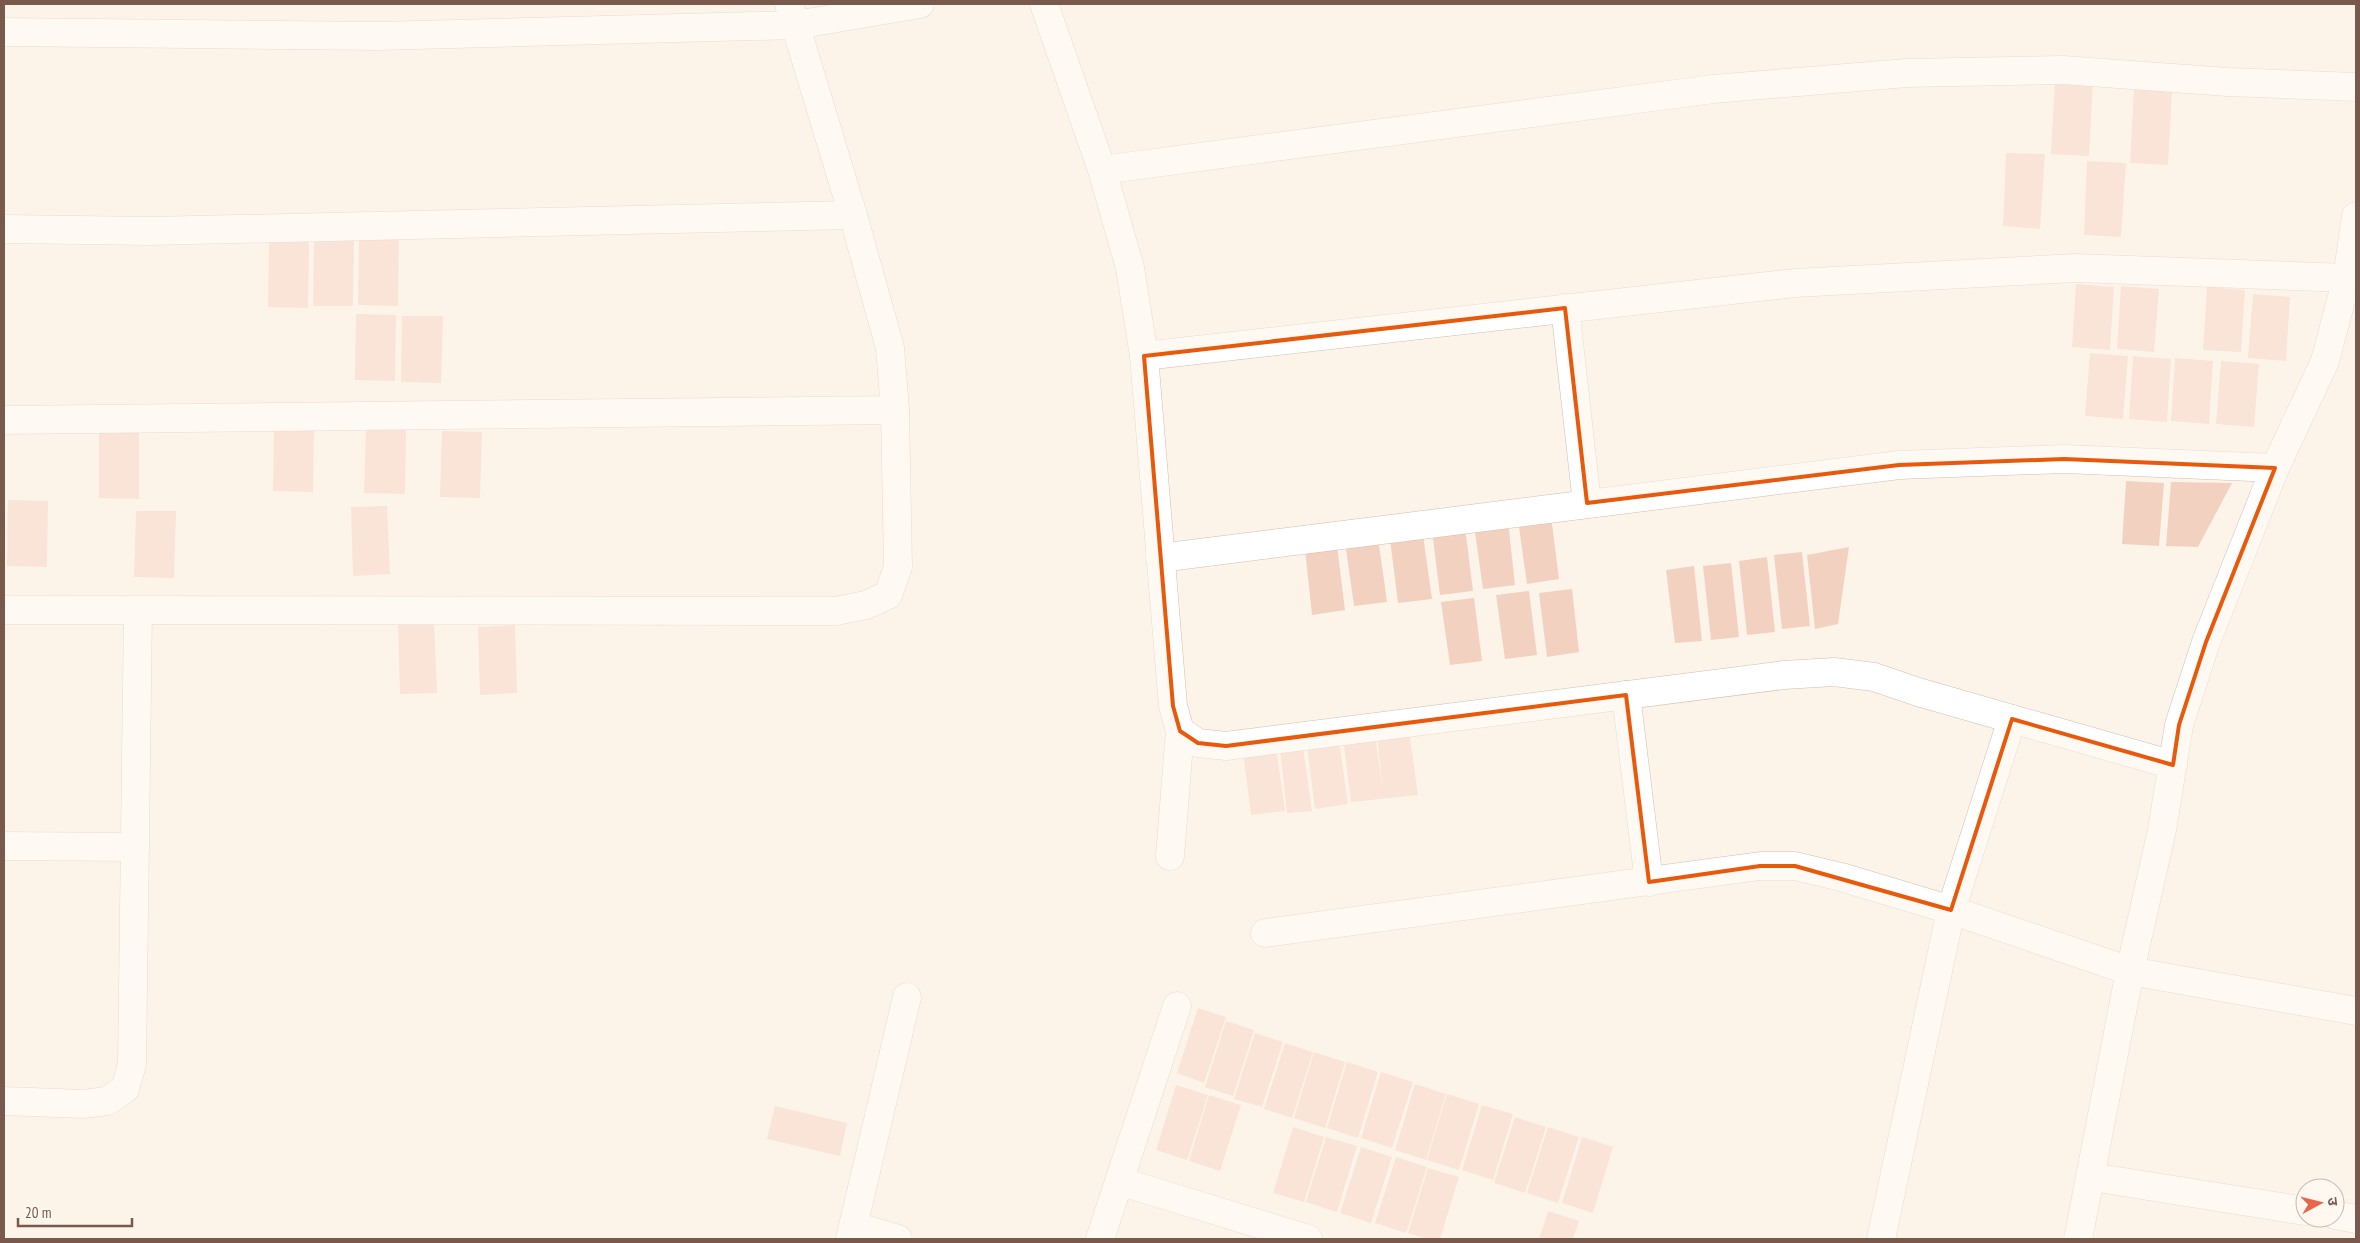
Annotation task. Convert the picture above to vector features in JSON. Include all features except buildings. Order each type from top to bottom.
[{"type":"street","points":[[4,32],[378,36],[792,14],[920,4]]},
{"type":"street","points":[[1044,4],[1102,170],[1130,268],[1144,356],[1173,706],[1180,731],[1170,856]]},
{"type":"street","points":[[4,610],[836,611],[866,606],[888,595],[898,567],[896,410],[890,348],[853,215],[792,14]]},
{"type":"street","points":[[1102,170],[1713,89],[1907,72],[2063,70],[2228,82],[2356,87]]},
{"type":"street","points":[[4,229],[151,231],[853,215]]},
{"type":"street","points":[[2078,1239],[2092,1177],[2130,971],[2162,830],[2179,725],[2206,642],[2275,468],[2325,361],[2347,278],[2356,216]]},
{"type":"street","points":[[1144,356],[1795,283],[2076,268],[2347,278]]},
{"type":"street","points":[[1565,308],[1586,503]]},
{"type":"street","points":[[4,420],[896,410]]},
{"type":"street","points":[[1160,558],[1900,465],[2064,459],[2275,468]]},
{"type":"street","points":[[4,1102],[83,1104],[107,1102],[125,1089],[132,1064],[138,611]]},
{"type":"street","points":[[1180,731],[1198,743],[1226,746],[1784,674],[1834,672],[1874,677],[1918,692],[2173,765]]},
{"type":"street","points":[[1626,695],[1649,882]]},
{"type":"street","points":[[1881,1239],[1951,910],[2012,719]]},
{"type":"street","points":[[4,846],[135,847]]},
{"type":"street","points":[[1265,933],[1760,866],[1795,866],[1841,877],[1951,910],[2130,971],[2356,1011]]},
{"type":"street","points":[[898,1239],[852,1232],[907,997]]},
{"type":"street","points":[[1100,1239],[1177,1006]]},
{"type":"street","points":[[2092,1177],[2295,1209]]},
{"type":"street","points":[[1119,1181],[1308,1239]]},
{"type":"highlighted area","points":[[1565,308],[1587,503],[1899,465],[2064,459],[2275,468],[2206,642],[2179,725],[2173,765],[2012,719],[1951,910],[1795,866],[1760,866],[1649,882],[1626,695],[1226,746],[1198,743],[1180,731],[1173,706],[1144,356]]}]
